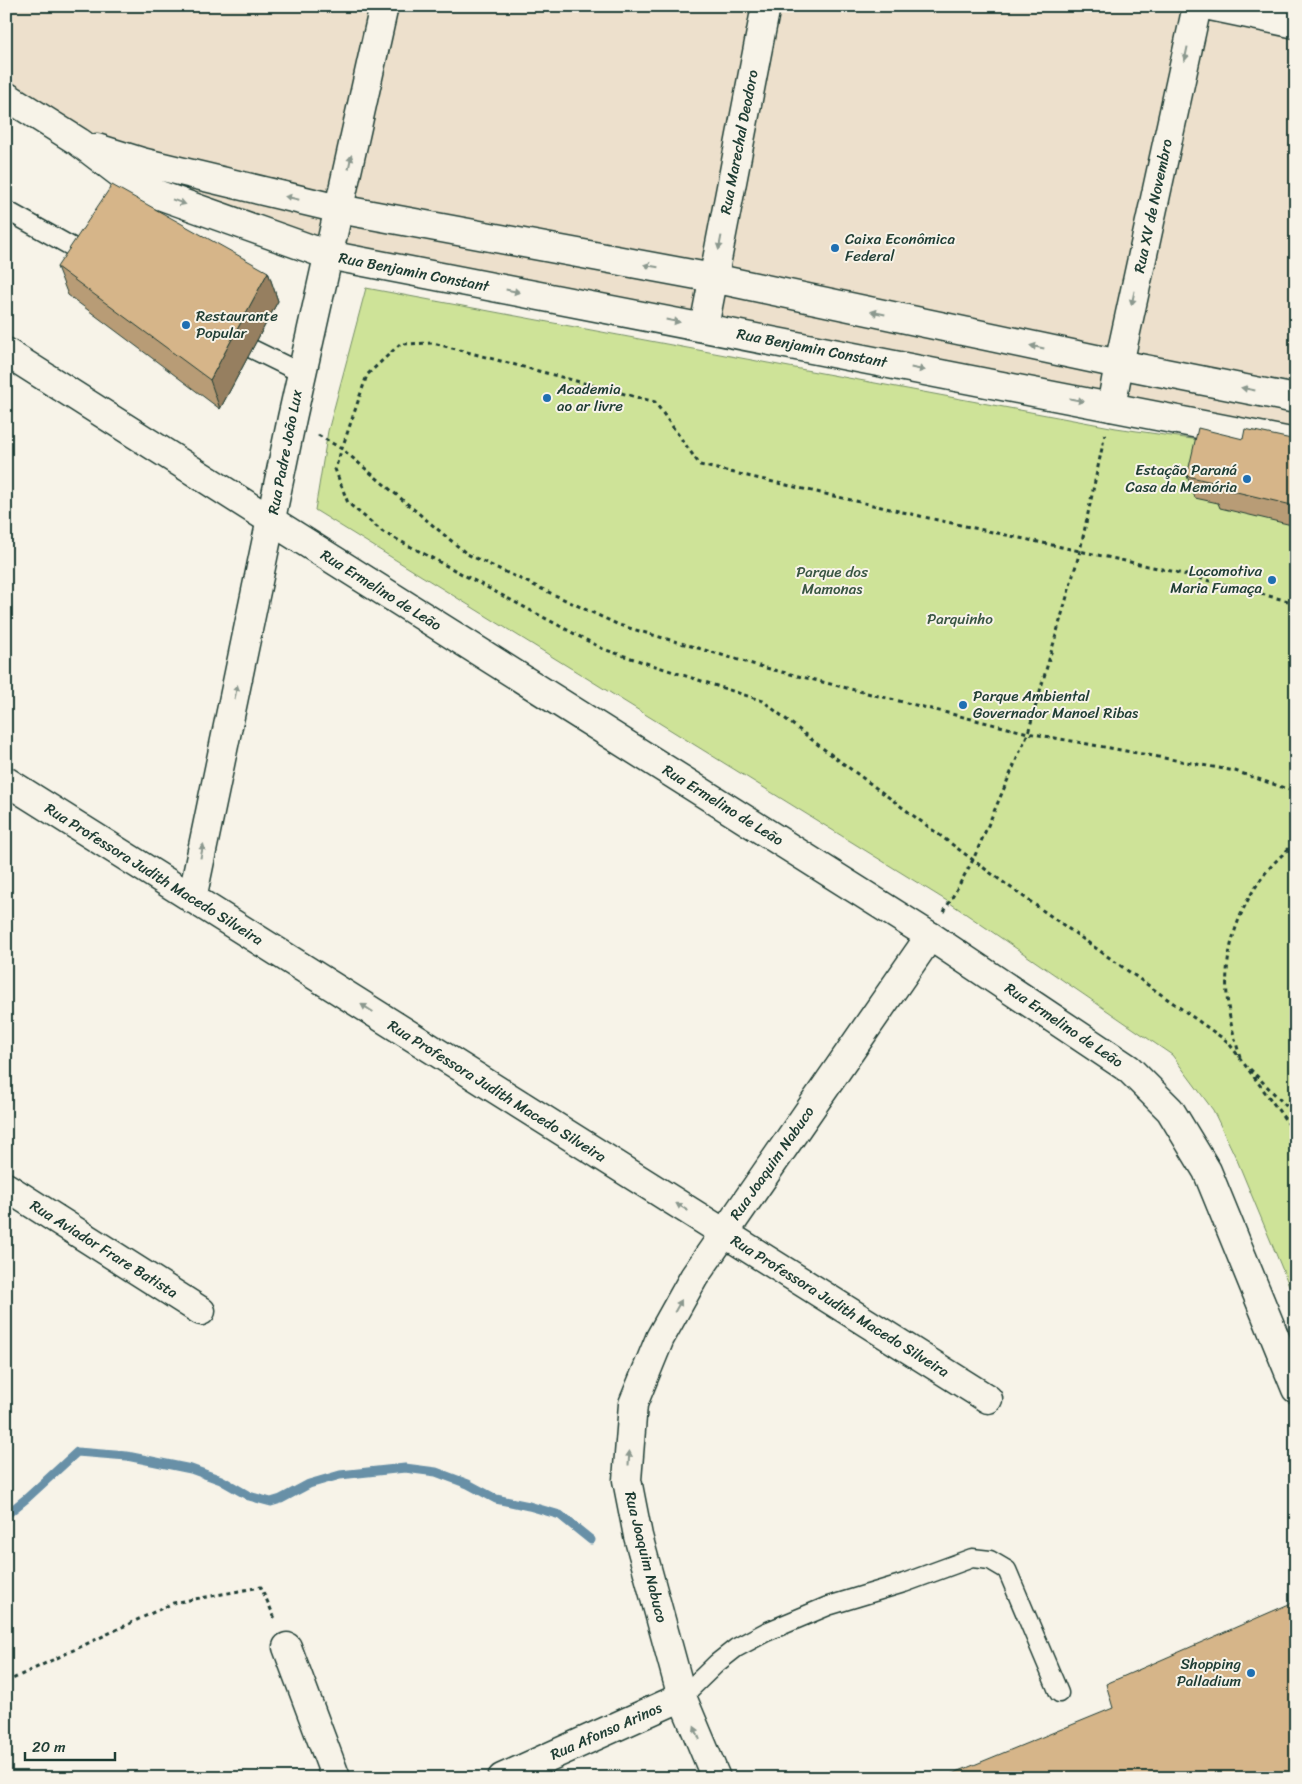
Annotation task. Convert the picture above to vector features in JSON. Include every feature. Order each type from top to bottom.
[{"type":"street","name":"Rua Padre João Lux","points":[[192,898],[292,418],[384,6]]},
{"type":"street","name":"Rua Marechal Deodoro","points":[[704,327],[766,6]]},
{"type":"street","name":"Rua XV de Novembro","points":[[1111,407],[1197,6]]},
{"type":"street","points":[[1210,6],[1296,24]]},
{"type":"street","points":[[6,96],[79,142],[142,162],[339,209],[713,278],[1119,364],[1296,399]]},
{"type":"street","name":"Rua Benjamin Constant","points":[[79,142],[134,184],[145,190],[328,255],[1296,443]]},
{"type":"street","name":"Rua Ermelino de Leão","points":[[6,352],[930,936],[1129,1069],[1170,1110],[1207,1170],[1296,1389]]},
{"type":"street","name":"Rua Professora Judith Macedo Silveira","points":[[6,780],[988,1399]]},
{"type":"street","name":"Rua Joaquim Nabuco","points":[[716,1778],[682,1697],[638,1536],[627,1480],[633,1404],[660,1338],[694,1277],[930,936]]},
{"type":"street","name":"Rua Aviador Frare Batista","points":[[6,1187],[201,1311]]},
{"type":"street","points":[[287,1647],[336,1778]]},
{"type":"street","name":"Rua Afonso Arinos","points":[[502,1778],[682,1697]]},
{"type":"lane","points":[[6,210],[93,258]]},
{"type":"lane","points":[[252,349],[302,373]]},
{"type":"lane","points":[[682,1697],[717,1663],[736,1648],[766,1632],[828,1606],[904,1584],[972,1558],[990,1560],[1007,1570],[1059,1693]]},
{"type":"path","points":[[1296,603],[1172,571],[933,519],[700,465],[655,402],[433,343],[400,344],[367,376],[335,469],[348,503],[383,532],[603,649],[763,701],[820,747],[973,860],[1228,1042],[1296,1134]]},
{"type":"path","points":[[930,936],[973,860],[1028,733],[1080,551],[1111,407]]},
{"type":"path","points":[[292,418],[342,449],[467,554],[619,625],[766,668],[1028,733],[1235,771],[1296,792]]},
{"type":"path","points":[[1296,843],[1273,864],[1256,886],[1242,910],[1233,936],[1227,964],[1228,1012],[1241,1059],[1296,1116]]},
{"type":"path","points":[[6,1682],[173,1603],[261,1587],[287,1647]]},
{"type":"shaded area","points":[[6,6],[1296,6],[1296,447],[326,269],[6,109]]},
{"type":"green space","name":"Parque Ambiental Governador Manoel Ribas","points":[[366,288],[1116,428],[1296,454],[1296,1302],[1237,1160],[1213,1110],[1172,1055],[947,901],[315,510],[328,431]]},
{"type":"building","name":"Restaurante Popular","points":[[112,185],[268,272],[210,380],[57,267]]},
{"type":"building","points":[[1198,428],[1243,439],[1245,429],[1296,440],[1296,506],[1211,486],[1212,482],[1187,476]]},
{"type":"building","name":"Shopping Palladium","points":[[1296,1601],[1296,1778],[942,1778],[1113,1708],[1106,1684]]},
{"type":"waterway","points":[[6,1515],[77,1452],[127,1456],[191,1469],[221,1480],[249,1496],[271,1502],[281,1499],[309,1484],[340,1475],[405,1468],[436,1472],[468,1484],[496,1499],[560,1515],[591,1540]]},
{"type":"place","name":"Caixa Econômica Federal","points":[[835,248]]},
{"type":"place","name":"Restaurante Popular","points":[[186,325]]},
{"type":"place","name":"Academia ao ar livre","points":[[547,398]]},
{"type":"place","name":"Estação Paraná Casa da Memória","points":[[1247,479]]},
{"type":"place","name":"Locomotiva Maria Fumaça","points":[[1272,580]]},
{"type":"place","name":"Parque Ambiental Governador Manoel Ribas","points":[[963,705]]},
{"type":"place","name":"Shopping Palladium","points":[[1251,1673]]},
{"type":"park label","name":"Parque dos Mamonas","points":[[832,580]]},
{"type":"park label","name":"Parquinho","points":[[960,619]]}]
